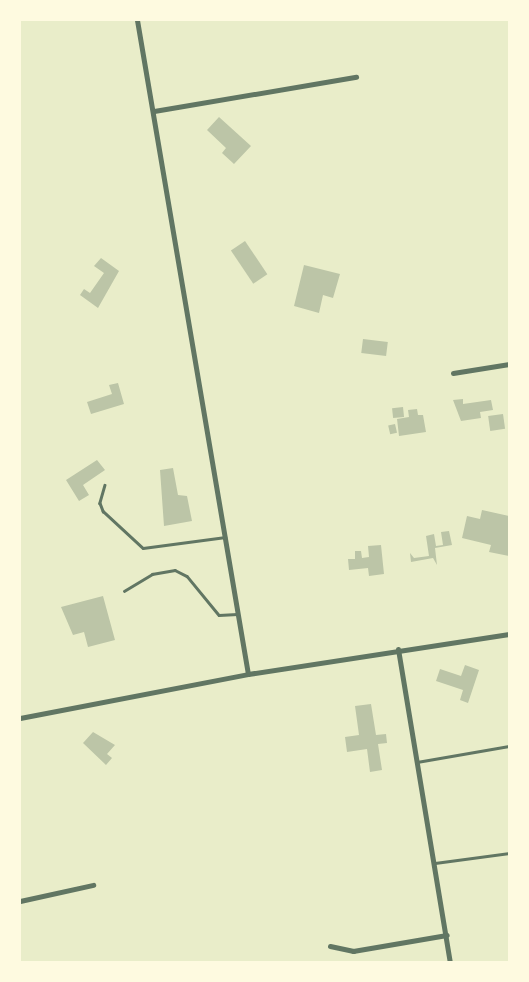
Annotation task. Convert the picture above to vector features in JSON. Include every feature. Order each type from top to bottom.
[{"type":"street","points":[[137,20],[154,111],[248,674]]},
{"type":"street","points":[[154,111],[356,77]]},
{"type":"street","points":[[453,373],[509,364]]},
{"type":"street","points":[[20,718],[248,674],[398,649],[509,634]]},
{"type":"street","points":[[398,649],[450,962]]},
{"type":"street","points":[[20,901],[93,885]]},
{"type":"street","points":[[330,946],[353,951],[447,935]]},
{"type":"lane","points":[[105,485],[100,503],[103,511],[143,548],[225,536]]},
{"type":"lane","points":[[124,591],[152,574],[175,570],[187,576],[219,615],[237,614]]},
{"type":"lane","points":[[417,762],[509,746]]},
{"type":"lane","points":[[434,863],[509,853]]},
{"type":"building","points":[[219,117],[251,146],[234,164],[222,153],[226,148],[207,130]]},
{"type":"building","points":[[245,241],[267,274],[253,284],[231,251]]},
{"type":"building","points":[[101,258],[119,271],[98,308],[80,295],[84,289],[90,293],[104,273],[94,266]]},
{"type":"building","points":[[304,265],[340,274],[333,298],[323,295],[319,313],[294,306]]},
{"type":"building","points":[[363,339],[388,342],[386,356],[361,353]]},
{"type":"building","points":[[118,383],[124,404],[91,414],[87,402],[112,394],[109,385]]},
{"type":"building","points":[[463,399],[463,404],[491,400],[493,410],[480,412],[481,418],[461,421],[453,400]]},
{"type":"building","points":[[403,407],[404,417],[393,418],[392,408]]},
{"type":"building","points":[[417,409],[418,415],[423,415],[426,432],[399,436],[397,419],[409,417],[408,410]]},
{"type":"building","points":[[503,414],[505,429],[490,431],[488,416]]},
{"type":"building","points":[[395,424],[397,433],[390,434],[388,426]]},
{"type":"building","points":[[97,460],[105,470],[83,485],[89,495],[79,501],[66,480]]},
{"type":"building","points":[[173,468],[178,495],[187,496],[192,521],[164,526],[160,470]]},
{"type":"building","points":[[482,510],[509,516],[509,556],[489,552],[491,545],[462,538],[467,516],[480,519]]},
{"type":"building","points":[[449,531],[452,545],[435,548],[437,565],[433,558],[411,562],[410,553],[414,558],[429,556],[426,536],[434,534],[436,546],[443,545],[441,532]]},
{"type":"building","points":[[381,545],[384,574],[369,576],[368,568],[349,570],[348,559],[355,559],[355,551],[361,551],[362,558],[369,557],[368,546]]},
{"type":"building","points":[[103,596],[115,640],[88,647],[84,632],[73,635],[61,607]]},
{"type":"building","points":[[465,665],[479,670],[468,703],[460,700],[463,690],[436,681],[440,669],[461,676]]},
{"type":"building","points":[[371,704],[376,735],[386,734],[387,743],[378,744],[382,770],[370,772],[367,749],[347,752],[345,737],[359,735],[355,706]]},
{"type":"building","points":[[93,732],[115,745],[107,754],[112,758],[106,765],[83,743]]}]
